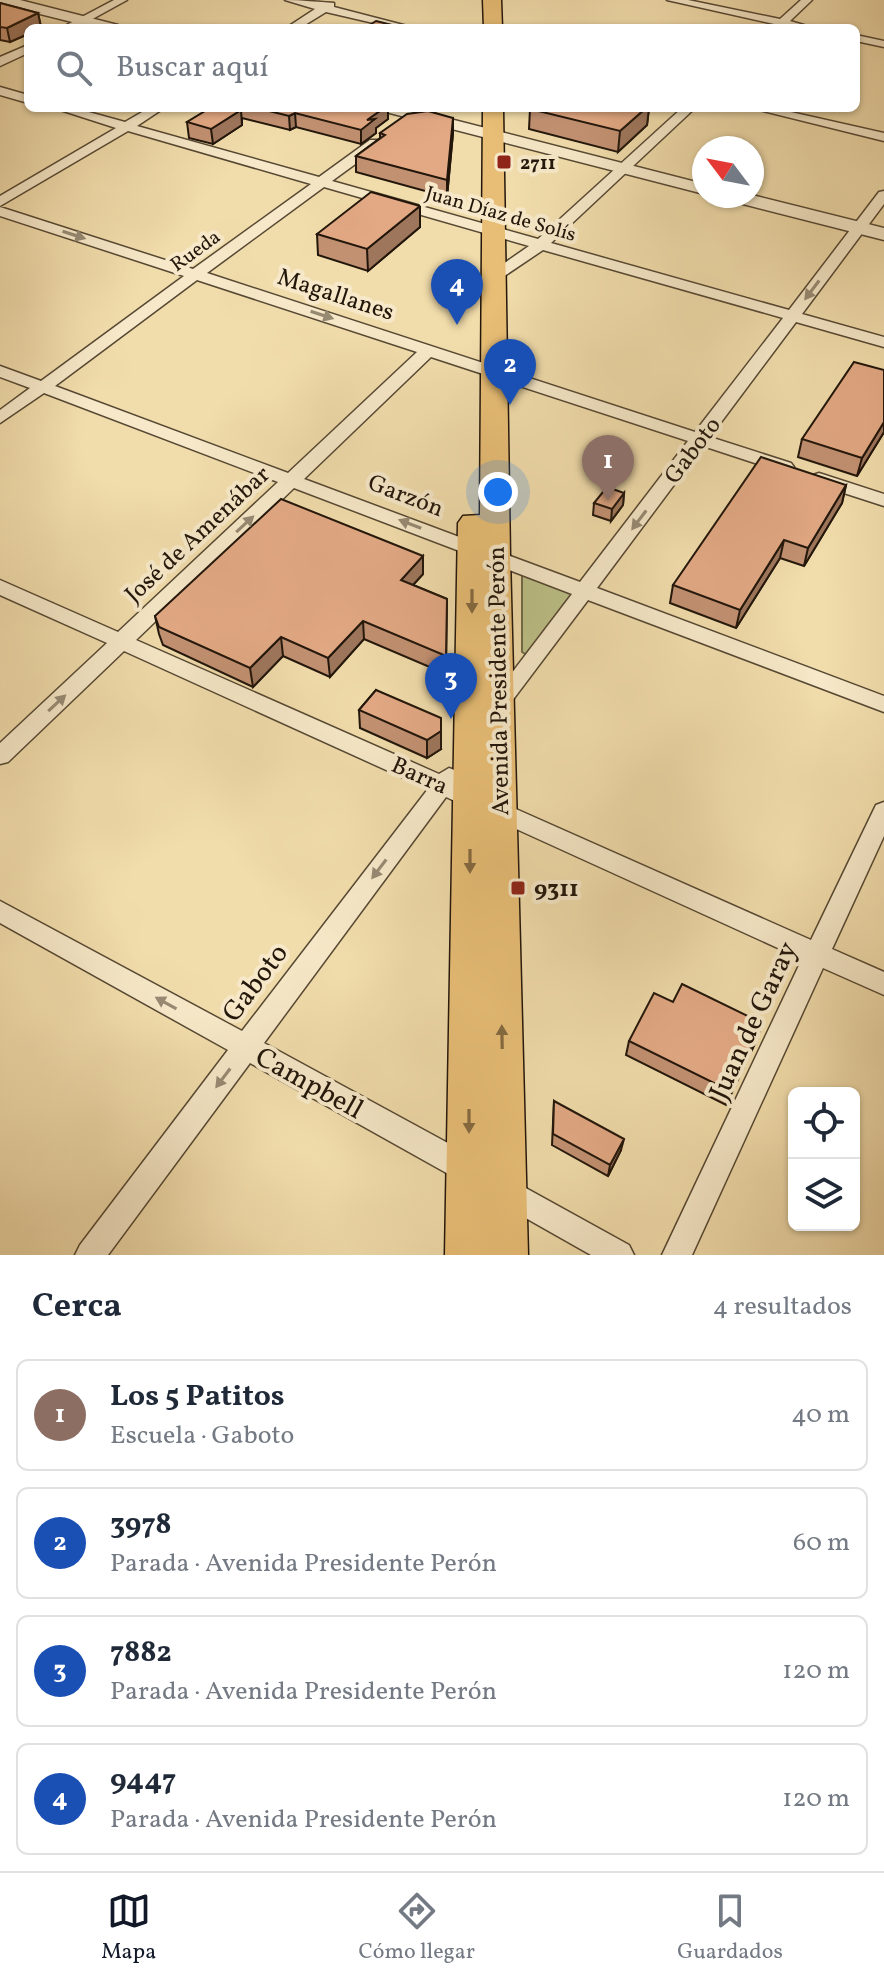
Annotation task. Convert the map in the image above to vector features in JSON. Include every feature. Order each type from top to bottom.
[{"type":"main road","points":[[477,0],[477,24]]},
{"type":"main road","points":[[492,0],[493,24]]},
{"type":"main road","name":"Avenida Presidente Perón","points":[[468,1255],[471,749],[484,552],[484,121]]},
{"type":"main road","name":"Avenida Presidente Perón","points":[[485,229],[495,276],[485,367]]},
{"type":"main road","name":"Avenida Presidente Perón","points":[[484,552],[499,704],[471,798],[504,1190],[505,1255]]},
{"type":"street","points":[[3,0],[69,24]]},
{"type":"street","points":[[79,24],[122,0]]},
{"type":"street","points":[[290,0],[392,24]]},
{"type":"street","points":[[299,24],[339,0]]},
{"type":"street","points":[[672,0],[775,24]]},
{"type":"street","points":[[780,24],[807,0]]},
{"type":"street","points":[[0,8],[67,24]]},
{"type":"street","points":[[860,39],[884,44]]},
{"type":"street","points":[[0,62],[24,50]]},
{"type":"street","points":[[0,91],[24,98]]},
{"type":"street","name":"Juan Díaz de Solís","points":[[74,112],[884,342]]},
{"type":"street","points":[[0,202],[151,112]]},
{"type":"street","points":[[495,276],[540,245],[685,112]]},
{"type":"street","points":[[775,112],[884,137]]},
{"type":"street","points":[[409,120],[484,121],[692,185]]},
{"type":"street","name":"Rueda","points":[[0,418],[409,120]]},
{"type":"street","points":[[628,164],[692,176]]},
{"type":"street","points":[[764,193],[870,223],[884,234]]},
{"type":"street","name":"Gaboto","points":[[499,704],[793,316],[870,223],[884,195]]},
{"type":"street","points":[[764,202],[870,223]]},
{"type":"street","name":"Magallanes","points":[[0,211],[485,367],[884,500]]},
{"type":"street","name":"José de Amenábar","points":[[0,756],[429,350]]},
{"type":"street","name":"Garzón","points":[[0,371],[884,704]]},
{"type":"street","name":"Barra","points":[[0,587],[884,984]]},
{"type":"street","name":"Gaboto","points":[[90,1255],[246,1047],[471,798]]},
{"type":"street","name":"Juan de Garay","points":[[677,1255],[884,811]]},
{"type":"street","name":"Campbell","points":[[0,911],[619,1255]]},
{"type":"green space","points":[[522,573],[575,594],[527,655],[522,652]]},
{"type":"building","points":[[0,3],[38,13],[7,28],[0,27]]},
{"type":"building","points":[[203,112],[238,112],[211,129],[187,122]]},
{"type":"building","points":[[273,112],[378,112],[367,120],[375,119],[361,130],[295,113],[289,116]]},
{"type":"building","points":[[432,112],[453,118],[447,180],[356,156],[385,135],[380,133],[407,114]]},
{"type":"building","points":[[542,112],[641,112],[620,131]]},
{"type":"building","points":[[371,192],[420,206],[367,249],[317,234]]},
{"type":"building","points":[[854,362],[884,370],[884,422],[862,458],[802,439]]},
{"type":"building","points":[[761,457],[846,485],[808,548],[784,540],[740,610],[673,585]]},
{"type":"building","points":[[607,487],[624,493],[612,509],[594,503]]},
{"type":"building","points":[[281,499],[423,556],[401,580],[447,599],[446,656],[363,621],[328,658],[281,637],[250,668],[159,627],[155,616]]},
{"type":"building","points":[[376,690],[441,718],[441,731],[427,740],[359,710]]},
{"type":"building","points":[[682,984],[762,1023],[730,1091],[629,1041],[654,993],[673,1002]]},
{"type":"building","points":[[554,1101],[624,1139],[610,1165],[553,1134]]},
{"type":"place","name":"2711","points":[[504,162]]},
{"type":"place","name":"9447","points":[[457,325]]},
{"type":"place","name":"3978","points":[[510,405]]},
{"type":"place","name":"Los 5 Patitos","points":[[608,501]]},
{"type":"place","name":"7882","points":[[451,719]]},
{"type":"place","name":"9311","points":[[518,888]]}]
